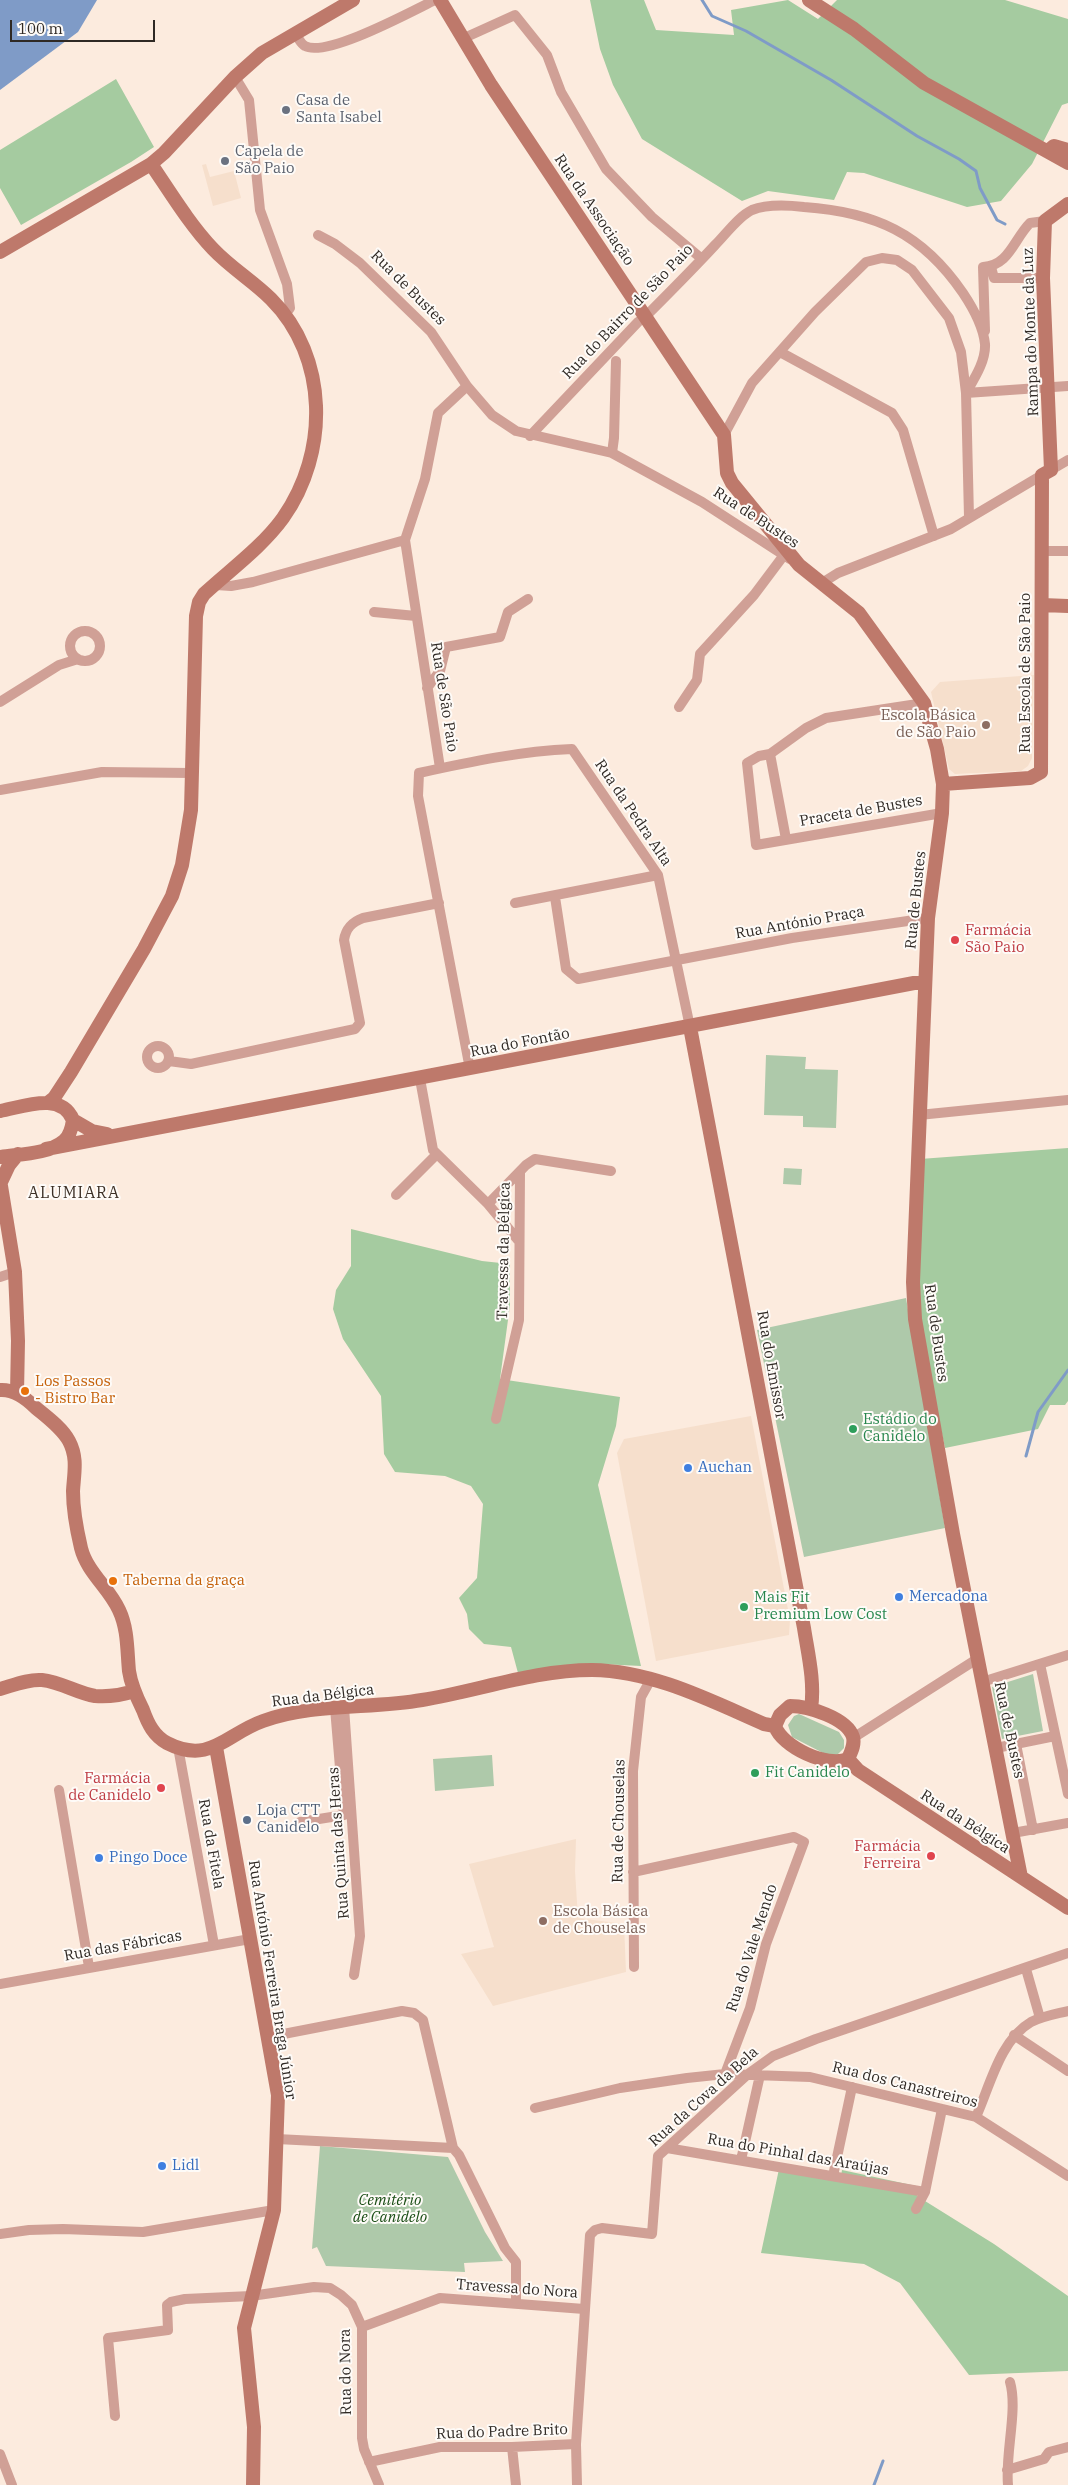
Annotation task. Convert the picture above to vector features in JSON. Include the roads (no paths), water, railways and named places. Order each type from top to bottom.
[{"type":"main road","points":[[0,252],[151,164],[164,153],[234,78],[262,53],[353,0]]},
{"type":"main road","name":"Rua da Associação","points":[[440,0],[462,39],[724,435]]},
{"type":"main road","points":[[809,0],[854,29],[924,83],[1068,163]]},
{"type":"main road","points":[[1048,152],[1054,146],[1068,150]]},
{"type":"main road","points":[[0,1111],[49,1102],[54,1098],[144,949],[172,896],[182,865],[189,832],[197,612],[201,598],[278,525],[308,474],[316,430],[313,383],[300,342],[284,316],[271,299],[212,248],[151,164]]},
{"type":"main road","points":[[1045,222],[1068,204]]},
{"type":"main road","name":"Rampa do Monte da Luz","points":[[1045,222],[1043,278],[1048,386],[1046,472]]},
{"type":"main road","points":[[724,435],[729,478],[799,565]]},
{"type":"main road","name":"Rua Escola de São Paio","points":[[943,784],[1030,778],[1041,772],[1042,551],[1046,472]]},
{"type":"main road","name":"Rua de Bustes","points":[[799,565],[859,613],[924,703],[931,725],[943,784],[942,813],[928,918],[913,1272],[915,1319],[977,1659],[1021,1878]]},
{"type":"main road","points":[[1042,605],[1068,606]]},
{"type":"main road","name":"Rua do Fontão","points":[[0,1158],[914,983],[925,983]]},
{"type":"main road","name":"Rua do Emissor","points":[[690,1027],[804,1628],[813,1696],[811,1709]]},
{"type":"main road","points":[[46,1149],[64,1142],[69,1134],[70,1115],[67,1087],[71,1072]]},
{"type":"main road","name":"Rua do Fontão","points":[[49,1102],[56,1103],[92,1131],[120,1134]]},
{"type":"main road","points":[[0,1390],[9,1390],[17,1393],[18,1350],[15,1272],[1,1181],[9,1165],[18,1154]]},
{"type":"main road","name":"Rua da Bélgica","points":[[17,1393],[65,1434],[70,1442],[76,1468],[73,1491],[81,1548],[85,1561],[115,1602],[124,1622],[129,1671],[134,1691],[150,1727],[165,1742],[178,1748],[201,1751],[216,1747],[260,1722],[275,1717],[339,1708],[421,1701],[527,1677],[573,1671],[622,1673],[651,1679],[689,1691],[764,1724],[775,1726],[781,1738],[819,1758],[834,1762],[848,1759],[858,1770],[1068,1908]]},
{"type":"main road","points":[[0,1689],[26,1681],[40,1680],[53,1682],[94,1695],[108,1696],[134,1691]]},
{"type":"main road","points":[[775,1726],[780,1715],[790,1706],[811,1709],[841,1722],[849,1729],[853,1738],[853,1749],[848,1759]]},
{"type":"main road","name":"Rua António Ferreira Braga Júnior","points":[[216,1747],[278,2095],[274,2210],[244,2328],[254,2427],[253,2485]]},
{"type":"street","points":[[295,34],[304,46],[313,48],[330,46],[346,42],[435,0]]},
{"type":"street","points":[[462,39],[515,15],[547,55],[562,92],[606,169],[652,217],[702,258]]},
{"type":"street","points":[[234,78],[249,100],[260,210],[287,284],[290,308],[284,316]]},
{"type":"street","name":"Rua do Bairro de São Paio","points":[[530,436],[638,322],[749,211],[762,207],[827,208],[864,217],[896,228],[920,243],[953,278],[976,313],[985,345]]},
{"type":"street","points":[[966,393],[982,362],[985,345],[986,310],[983,267],[991,267],[1004,261],[1030,223],[1045,222]]},
{"type":"street","name":"Rua de Bustes","points":[[318,236],[335,244],[360,263],[431,332],[467,386],[492,415],[516,431],[530,436],[612,453],[702,502],[799,565]]},
{"type":"street","points":[[724,435],[752,384],[815,312],[866,262],[882,258],[897,260],[912,270],[950,318],[961,352],[966,393],[969,518]]},
{"type":"street","points":[[991,267],[994,278],[1043,278]]},
{"type":"street","points":[[780,352],[892,414],[903,430],[934,536]]},
{"type":"street","points":[[612,453],[616,361]]},
{"type":"street","name":"Rua de São Paio","points":[[467,386],[438,413],[425,479],[405,540],[440,768],[419,773],[418,796],[470,1069]]},
{"type":"street","points":[[966,393],[1068,386]]},
{"type":"street","points":[[822,583],[838,573],[951,529],[1068,460]]},
{"type":"street","points":[[216,584],[231,586],[253,582],[405,540]]},
{"type":"street","points":[[1042,551],[1068,551]]},
{"type":"street","points":[[679,707],[697,680],[700,654],[754,595],[784,555]]},
{"type":"street","points":[[428,688],[440,671],[446,647],[500,637],[508,612],[528,599]]},
{"type":"street","points":[[374,612],[416,616]]},
{"type":"street","points":[[0,702],[59,665],[78,659],[87,661],[95,657],[100,648],[98,639],[91,633],[81,632],[73,637],[71,649],[59,665]]},
{"type":"street","points":[[71,649],[78,659]]},
{"type":"street","points":[[770,754],[806,728],[826,718],[924,703]]},
{"type":"street","name":"Rua da Pedra Alta","points":[[440,768],[515,755],[572,749],[658,875],[690,1027]]},
{"type":"street","name":"Praceta de Bustes","points":[[786,839],[770,754],[758,756],[747,763],[756,845],[942,813]]},
{"type":"street","points":[[0,790],[102,772],[191,773]]},
{"type":"street","points":[[515,904],[658,875]]},
{"type":"street","name":"Rua António Praça","points":[[555,896],[566,969],[578,979],[792,938],[928,918]]},
{"type":"street","points":[[168,1061],[191,1064],[355,1029],[360,1023],[344,940],[348,928],[354,922],[363,918],[439,903]]},
{"type":"street","points":[[420,1079],[433,1150],[488,1204],[518,1240]]},
{"type":"street","points":[[919,1116],[1068,1100]]},
{"type":"street","points":[[396,1195],[437,1154]]},
{"type":"street","points":[[488,1204],[535,1159],[611,1171]]},
{"type":"street","name":"Travessa da Bélgica","points":[[496,1419],[519,1320],[518,1240],[520,1172]]},
{"type":"street","points":[[0,1277],[15,1272]]},
{"type":"street","points":[[982,1682],[1068,1655]]},
{"type":"street","points":[[853,1738],[977,1659]]},
{"type":"street","points":[[1040,1664],[1068,1794]]},
{"type":"street","name":"Rua de Chouselas","points":[[634,1967],[632,1770],[641,1697],[651,1679]]},
{"type":"street","name":"Rua Quinta das Heras","points":[[300,1822],[344,1815],[339,1708]]},
{"type":"street","name":"Rua Quinta das Heras","points":[[339,1708],[360,1936],[354,1976]]},
{"type":"street","points":[[996,1748],[1056,1736]]},
{"type":"street","points":[[1016,1744],[1033,1830]]},
{"type":"street","name":"Rua da Fitela","points":[[178,1748],[214,1945]]},
{"type":"street","points":[[59,1790],[89,1967]]},
{"type":"street","points":[[1013,1833],[1068,1823]]},
{"type":"street","name":"Rua do Vale Mendo","points":[[633,1872],[794,1837],[804,1842],[766,1944],[750,2008],[724,2074]]},
{"type":"street","name":"Rua das Fábricas","points":[[0,1984],[250,1939]]},
{"type":"street","name":"Rua da Cova da Bela","points":[[578,2485],[576,2444],[590,2235],[595,2230],[602,2228],[652,2234],[658,2156],[748,2074],[773,2056],[816,2039],[1026,1969],[1068,1953]]},
{"type":"street","points":[[1026,1969],[1040,2018]]},
{"type":"street","points":[[268,2037],[402,2011],[414,2013],[423,2020],[453,2148],[459,2155],[505,2248],[516,2262],[516,2303]]},
{"type":"street","points":[[976,2117],[1006,2047],[1014,2035],[1040,2018],[1068,2011]]},
{"type":"street","points":[[1014,2035],[1068,2070]]},
{"type":"street","name":"Rua dos Canastreiros","points":[[535,2108],[620,2088],[724,2074],[810,2077],[976,2117],[1068,2176]]},
{"type":"street","points":[[740,2160],[760,2075]]},
{"type":"street","points":[[833,2176],[852,2087]]},
{"type":"street","points":[[916,2209],[925,2192],[942,2109]]},
{"type":"street","points":[[277,2139],[453,2148]]},
{"type":"street","name":"Rua do Pinhal das Araújas","points":[[667,2148],[925,2192]]},
{"type":"street","points":[[0,2234],[29,2230],[64,2229],[144,2232],[274,2210]]},
{"type":"street","name":"Rua do Nora","points":[[115,2416],[108,2338],[168,2330],[167,2305],[170,2302],[185,2299],[251,2296],[314,2287],[330,2288],[352,2305],[362,2328],[362,2438],[378,2485]]},
{"type":"street","name":"Travessa do Nora","points":[[362,2328],[440,2298],[584,2309]]},
{"type":"street","points":[[1008,2485],[1007,2470],[1014,2396],[1010,2382]]},
{"type":"street","name":"Rua do Padre Brito","points":[[369,2462],[440,2447],[512,2447],[576,2444]]},
{"type":"street","points":[[512,2447],[516,2485]]},
{"type":"street","points":[[1007,2470],[1044,2459],[1049,2452],[1068,2447]]},
{"type":"street","points":[[0,2454],[12,2485]]},
{"type":"street","points":[[2,2485],[4,2466]]},
{"type":"water","points":[[0,0],[97,0],[78,32],[0,90]]},
{"type":"waterway","points":[[702,0],[712,16],[746,31],[831,80],[917,136],[959,159],[976,171],[980,188],[997,220],[1005,224]]},
{"type":"waterway","points":[[1026,1456],[1038,1412],[1068,1370]]},
{"type":"waterway","points":[[874,2485],[883,2461]]},
{"type":"place","name":"Casa de Santa Isabel","points":[[286,110]]},
{"type":"place","name":"Capela de São Paio","points":[[225,161]]},
{"type":"place","name":"Escola Básica de São Paio","points":[[986,725]]},
{"type":"place","name":"Farmácia São Paio","points":[[955,940]]},
{"type":"place","name":"Los Passos - Bistro Bar","points":[[25,1391]]},
{"type":"place","name":"Estádio do Canidelo","points":[[853,1429]]},
{"type":"place","name":"Auchan","points":[[688,1468]]},
{"type":"place","name":"Taberna da graça","points":[[113,1581]]},
{"type":"place","name":"Mercadona","points":[[899,1597]]},
{"type":"place","name":"Mais Fit Premium Low Cost","points":[[744,1607]]},
{"type":"place","name":"Fit Canidelo","points":[[755,1773]]},
{"type":"place","name":"Farmácia de Canidelo","points":[[161,1788]]},
{"type":"place","name":"Loja CTT Canidelo","points":[[247,1820]]},
{"type":"place","name":"Farmácia Ferreira","points":[[931,1856]]},
{"type":"place","name":"Pingo Doce","points":[[99,1858]]},
{"type":"place","name":"Escola Básica de Chouselas","points":[[543,1921]]},
{"type":"place","name":"Lidl","points":[[162,2166]]},
{"type":"district","name":"ALUMIARA","points":[[74,1193]]},
{"type":"park label","name":"Cemitério de Canidelo","points":[[390,2210]]}]
